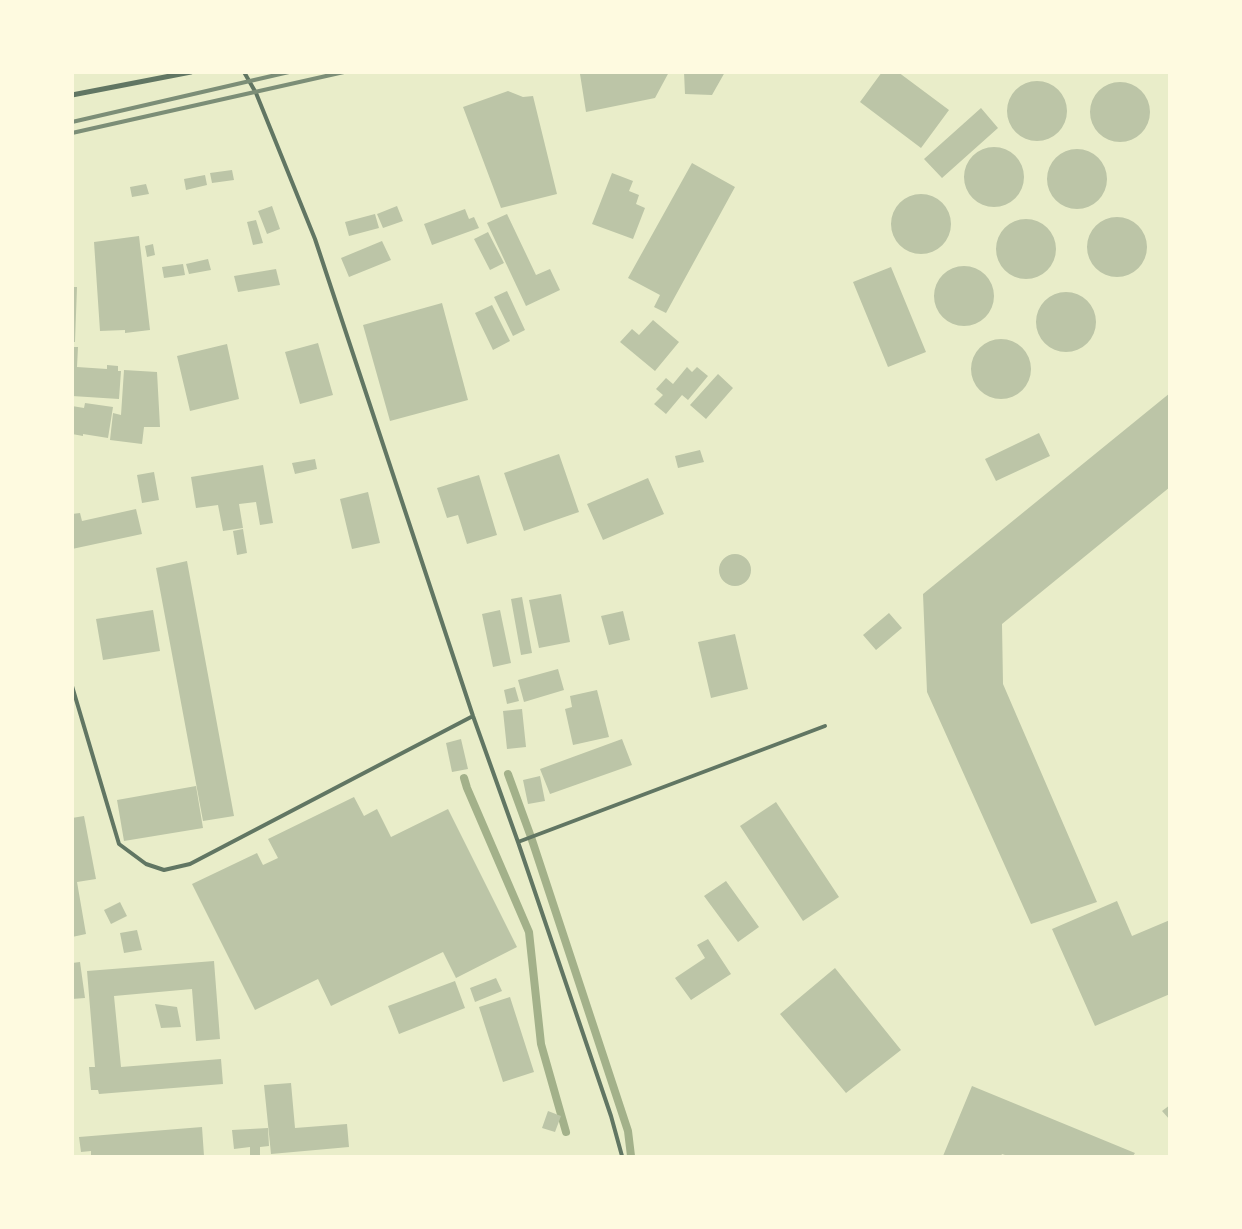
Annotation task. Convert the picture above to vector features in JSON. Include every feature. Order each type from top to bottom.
[{"type":"street","points":[[72,94],[191,72]]},
{"type":"lane","points":[[244,72],[256,92],[314,239],[473,716],[611,1116],[622,1156]]},
{"type":"lane","points":[[72,686],[119,844],[146,864],[164,870],[190,864],[473,716]]},
{"type":"lane","points":[[518,842],[825,726]]},
{"type":"building","points":[[591,72],[669,72],[655,98],[586,112],[580,74]]},
{"type":"building","points":[[684,72],[725,72],[712,95],[685,94]]},
{"type":"building","points":[[882,72],[898,72],[949,110],[921,148],[860,102]]},
{"type":"building","points":[[1031,81],[1043,81],[1054,86],[1062,94],[1067,105],[1065,123],[1054,136],[1043,141],[1031,141],[1020,136],[1012,128],[1007,117],[1007,105],[1012,94],[1020,86]]},
{"type":"building","points":[[1114,82],[1126,82],[1137,87],[1145,95],[1150,106],[1148,124],[1137,137],[1126,142],[1114,142],[1103,137],[1095,129],[1090,118],[1090,106],[1095,95],[1103,87]]},
{"type":"building","points":[[508,91],[523,97],[533,96],[557,194],[501,208],[463,107]]},
{"type":"building","points":[[981,108],[998,128],[942,178],[924,159]]},
{"type":"building","points":[[988,147],[1000,147],[1011,152],[1019,160],[1024,171],[1022,189],[1011,202],[1000,207],[988,207],[977,202],[969,194],[964,183],[964,171],[969,160],[977,152]]},
{"type":"building","points":[[1071,149],[1083,149],[1094,154],[1102,162],[1107,173],[1105,191],[1094,204],[1083,209],[1071,209],[1060,204],[1052,196],[1047,185],[1047,173],[1052,162],[1060,154]]},
{"type":"building","points":[[692,163],[735,187],[666,313],[654,307],[660,295],[628,278]]},
{"type":"building","points":[[232,170],[234,180],[212,183],[210,173]]},
{"type":"building","points":[[612,173],[633,181],[629,191],[639,195],[636,204],[645,208],[633,239],[592,224]]},
{"type":"building","points":[[205,175],[207,185],[186,190],[184,179]]},
{"type":"building","points":[[146,184],[149,194],[132,197],[130,187]]},
{"type":"building","points":[[915,194],[927,194],[938,199],[946,207],[951,218],[949,236],[938,249],[927,254],[915,254],[904,249],[896,241],[891,230],[891,218],[896,207],[904,199]]},
{"type":"building","points":[[272,206],[280,229],[267,234],[258,211]]},
{"type":"building","points":[[397,206],[403,221],[383,228],[377,214]]},
{"type":"building","points":[[465,209],[469,219],[474,217],[479,228],[432,245],[424,224]]},
{"type":"building","points":[[375,214],[379,228],[349,236],[345,222]]},
{"type":"building","points":[[507,214],[536,275],[550,269],[560,290],[526,306],[487,223]]},
{"type":"building","points":[[1111,217],[1123,217],[1134,222],[1142,230],[1147,241],[1145,259],[1134,272],[1123,277],[1111,277],[1100,272],[1092,264],[1087,253],[1087,241],[1092,230],[1100,222]]},
{"type":"building","points":[[1020,219],[1032,219],[1043,224],[1051,232],[1056,243],[1054,261],[1043,274],[1032,279],[1020,279],[1009,274],[1001,266],[996,255],[996,243],[1001,232],[1009,224]]},
{"type":"building","points":[[256,220],[263,243],[253,245],[247,222]]},
{"type":"building","points":[[488,232],[504,263],[490,270],[474,239]]},
{"type":"building","points":[[139,236],[150,330],[125,333],[125,330],[100,331],[94,242]]},
{"type":"building","points":[[382,241],[391,260],[349,277],[341,258]]},
{"type":"building","points":[[153,244],[155,255],[147,257],[145,246]]},
{"type":"building","points":[[208,259],[211,270],[189,274],[186,264]]},
{"type":"building","points":[[183,264],[185,275],[164,278],[162,267]]},
{"type":"building","points":[[958,266],[970,266],[981,271],[989,279],[994,290],[992,308],[981,321],[970,326],[958,326],[947,321],[939,313],[934,302],[934,290],[939,279],[947,271]]},
{"type":"building","points":[[891,267],[926,352],[888,367],[853,282]]},
{"type":"building","points":[[276,269],[280,285],[238,292],[234,276]]},
{"type":"building","points":[[72,287],[77,287],[75,342],[72,342]]},
{"type":"building","points":[[507,291],[525,330],[513,336],[494,297]]},
{"type":"building","points":[[1060,292],[1072,292],[1083,297],[1091,305],[1096,316],[1094,334],[1083,347],[1072,352],[1060,352],[1049,347],[1041,339],[1036,328],[1036,316],[1041,305],[1049,297]]},
{"type":"building","points":[[442,303],[468,400],[390,421],[363,325]]},
{"type":"building","points":[[492,305],[510,341],[493,350],[475,313]]},
{"type":"building","points":[[653,320],[679,342],[655,371],[620,342],[632,329],[639,335]]},
{"type":"building","points":[[995,339],[1007,339],[1018,344],[1026,352],[1031,363],[1029,381],[1018,394],[1007,399],[995,399],[984,394],[976,386],[971,375],[971,363],[976,352],[984,344]]},
{"type":"building","points":[[318,343],[333,395],[300,404],[285,352]]},
{"type":"building","points":[[227,344],[239,399],[190,411],[177,356]]},
{"type":"building","points":[[72,347],[78,347],[77,367],[107,369],[107,365],[118,366],[118,371],[121,371],[119,399],[72,396]]},
{"type":"building","points":[[687,367],[692,372],[697,367],[708,376],[688,400],[682,395],[666,414],[654,404],[663,395],[656,389],[666,378],[673,384]]},
{"type":"building","points":[[124,370],[157,372],[160,427],[144,427],[142,444],[110,440],[113,413],[121,415]]},
{"type":"building","points":[[718,374],[733,388],[706,419],[690,405]]},
{"type":"building","points":[[1170,393],[1170,487],[1002,624],[1003,684],[1097,902],[1031,924],[927,692],[923,594]]},
{"type":"building","points":[[85,403],[113,407],[108,438],[72,434],[72,406],[84,408]]},
{"type":"building","points":[[1039,433],[1050,456],[996,481],[985,459]]},
{"type":"building","points":[[700,450],[704,462],[678,468],[675,456]]},
{"type":"building","points":[[559,454],[579,512],[524,531],[504,473]]},
{"type":"building","points":[[315,459],[317,469],[295,474],[292,463]]},
{"type":"building","points":[[263,465],[273,523],[260,525],[256,502],[239,504],[243,528],[223,531],[218,505],[196,508],[191,477]]},
{"type":"building","points":[[154,472],[159,500],[142,503],[137,475]]},
{"type":"building","points":[[479,475],[497,535],[467,544],[458,515],[447,518],[437,488]]},
{"type":"building","points":[[648,478],[664,514],[603,540],[587,504]]},
{"type":"building","points":[[368,492],[380,543],[352,549],[340,499]]},
{"type":"building","points":[[136,509],[142,534],[72,549],[72,514],[80,513],[82,521]]},
{"type":"building","points":[[243,529],[247,553],[237,555],[233,531]]},
{"type":"building","points":[[735,554],[747,558],[751,570],[747,582],[735,586],[723,582],[719,570],[723,558]]},
{"type":"building","points":[[187,561],[234,816],[203,821],[156,568]]},
{"type":"building","points":[[561,594],[570,642],[539,648],[529,600]]},
{"type":"building","points":[[522,597],[532,653],[521,655],[511,599]]},
{"type":"building","points":[[153,610],[160,651],[103,660],[96,619]]},
{"type":"building","points":[[500,610],[511,663],[493,667],[482,614]]},
{"type":"building","points":[[623,611],[630,640],[609,645],[601,616]]},
{"type":"building","points":[[889,613],[902,628],[876,650],[863,635]]},
{"type":"building","points":[[735,634],[748,689],[711,698],[698,642]]},
{"type":"building","points":[[558,669],[564,690],[524,702],[518,680]]},
{"type":"building","points":[[515,687],[519,701],[507,704],[504,690]]},
{"type":"building","points":[[597,690],[609,737],[573,745],[565,709],[572,707],[570,696]]},
{"type":"building","points":[[522,709],[526,747],[507,749],[503,711]]},
{"type":"building","points":[[461,739],[468,769],[452,772],[446,743]]},
{"type":"building","points":[[622,739],[632,765],[550,794],[540,769]]},
{"type":"building","points":[[540,776],[545,801],[528,804],[523,780]]},
{"type":"building","points":[[196,786],[203,828],[124,841],[117,800]]},
{"type":"building","points":[[354,797],[364,816],[377,809],[391,837],[448,809],[517,947],[456,978],[443,952],[331,1006],[318,979],[255,1010],[192,884],[257,853],[263,865],[278,858],[268,839]]},
{"type":"building","points":[[776,802],[839,897],[803,921],[740,826]]},
{"type":"building","points":[[84,816],[96,879],[77,882],[86,934],[72,937],[72,818]]},
{"type":"building","points":[[726,881],[759,927],[738,942],[704,896]]},
{"type":"building","points":[[1117,901],[1132,936],[1170,920],[1170,994],[1095,1026],[1052,929]]},
{"type":"building","points":[[120,902],[127,916],[111,924],[104,910]]},
{"type":"building","points":[[137,930],[142,950],[124,953],[120,933]]},
{"type":"building","points":[[708,939],[731,974],[691,1000],[675,978],[705,958],[697,945]]},
{"type":"building","points":[[214,961],[220,1039],[196,1041],[192,989],[114,996],[121,1067],[221,1059],[223,1084],[99,1094],[98,1090],[91,1090],[89,1067],[95,1067],[87,971]]},
{"type":"building","points":[[80,962],[85,998],[72,999],[72,963]]},
{"type":"building","points":[[835,968],[901,1050],[846,1093],[780,1014]]},
{"type":"building","points":[[496,978],[502,991],[475,1002],[470,988]]},
{"type":"building","points":[[455,981],[465,1008],[399,1034],[388,1006]]},
{"type":"building","points":[[510,997],[534,1072],[503,1082],[479,1007]]},
{"type":"building","points":[[155,1004],[177,1007],[181,1027],[161,1028]]},
{"type":"building","points":[[291,1083],[295,1128],[347,1124],[349,1147],[271,1154],[264,1085]]},
{"type":"building","points":[[972,1086],[1135,1153],[1133,1156],[1008,1156],[1002,1154],[1001,1156],[943,1156]]},
{"type":"building","points":[[1170,1105],[1170,1120],[1162,1111]]},
{"type":"building","points":[[548,1111],[561,1116],[555,1132],[542,1128]]},
{"type":"building","points":[[202,1127],[204,1156],[91,1156],[91,1151],[81,1152],[79,1137]]},
{"type":"building","points":[[268,1128],[269,1146],[260,1147],[260,1155],[250,1156],[250,1147],[234,1149],[232,1130]]},
{"type":"waterway","points":[[508,774],[531,837],[628,1131],[631,1156]]},
{"type":"waterway","points":[[464,778],[529,932],[541,1044],[566,1132]]},
{"type":"railway","points":[[72,122],[289,72]]},
{"type":"railway","points":[[72,133],[344,72]]}]
